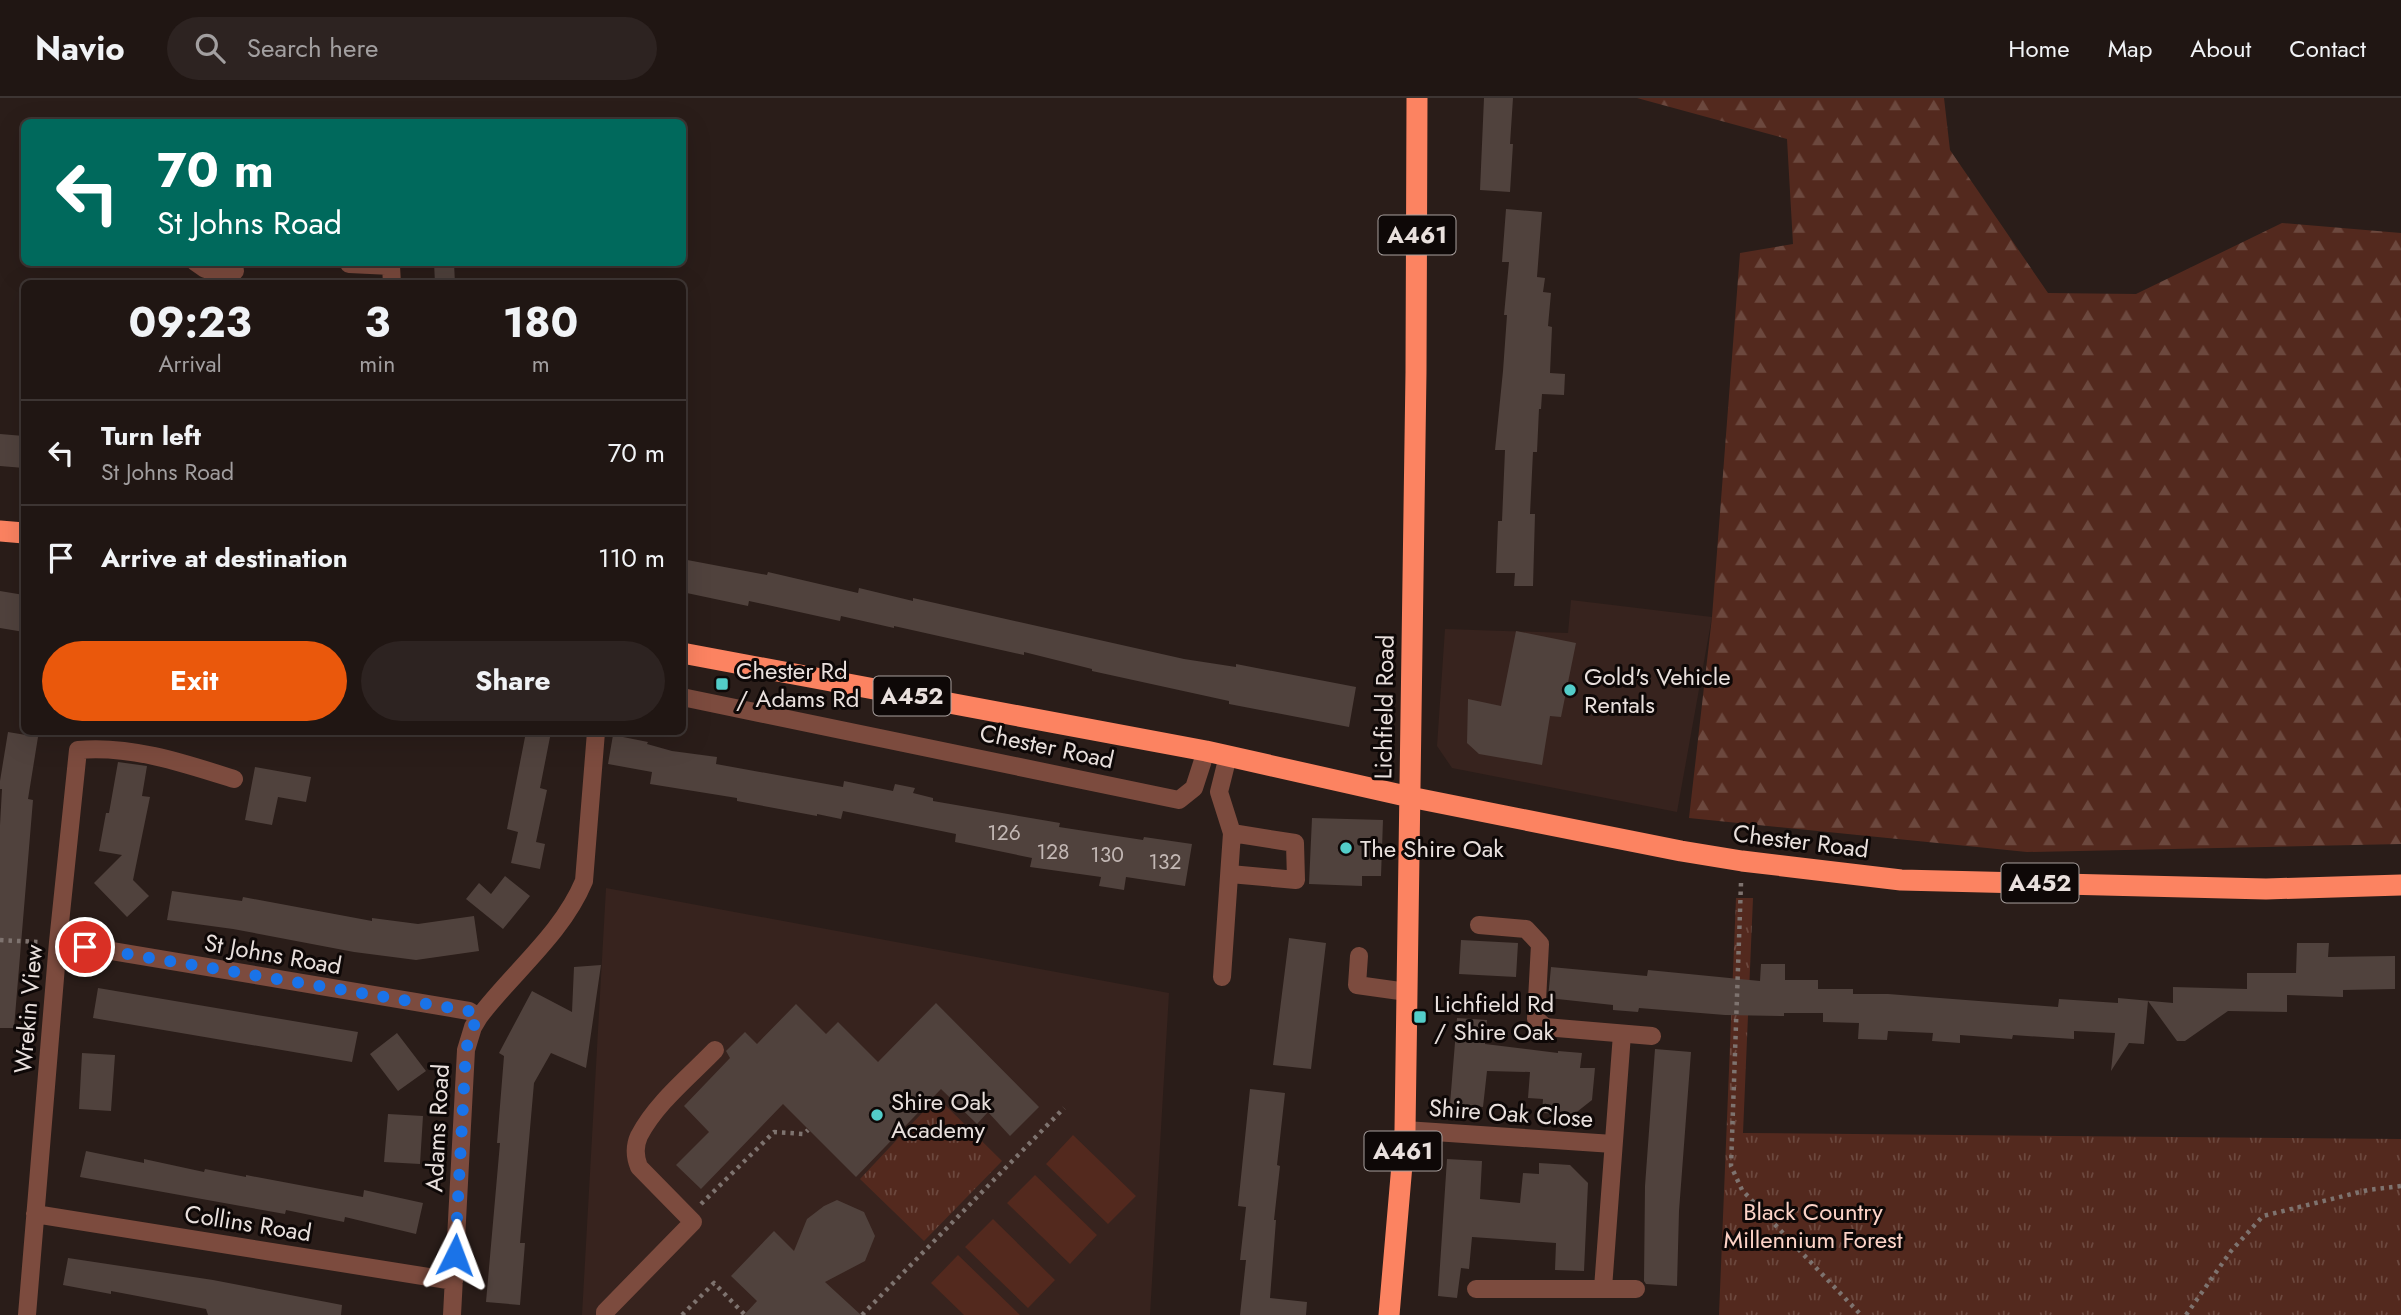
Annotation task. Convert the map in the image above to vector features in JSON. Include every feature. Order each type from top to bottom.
[{"type":"highway","name":"Lichfield Road","points":[[1389,1315],[1405,1130],[1416,372],[1417,98]]},
{"type":"highway","points":[[0,531],[21,533]]},
{"type":"highway","name":"Chester Road","points":[[686,654],[1206,751],[1410,797],[1742,861],[1901,880],[2266,889],[2401,885]]},
{"type":"street","points":[[202,272],[235,271]]},
{"type":"street","name":"Chester Road","points":[[686,698],[1179,800],[1194,788],[1206,751]]},
{"type":"street","name":"Adams Road","points":[[452,1315],[466,1049],[479,1017],[578,897],[584,881],[596,735]]},
{"type":"street","name":"Wrekin View","points":[[27,1315],[58,942],[78,750],[100,748],[179,761],[234,779]]},
{"type":"street","points":[[1222,977],[1232,833],[1219,792],[1228,756]]},
{"type":"street","points":[[1230,874],[1296,880],[1295,843],[1232,833]]},
{"type":"street","points":[[1479,925],[1526,929],[1540,944],[1536,1019],[1545,1027],[1652,1036]]},
{"type":"street","name":"St Johns Road","points":[[58,942],[469,1011],[479,1017]]},
{"type":"street","points":[[1359,956],[1357,985],[1407,992]]},
{"type":"street","name":"Shire Oak Close","points":[[1603,1288],[1622,1034]]},
{"type":"street","points":[[605,1315],[694,1222],[639,1167],[634,1156],[638,1138],[656,1112],[715,1050]]},
{"type":"street","name":"Shire Oak Close","points":[[1405,1130],[1613,1144]]},
{"type":"street","name":"Collins Road","points":[[34,1214],[454,1281]]},
{"type":"street","points":[[1476,1289],[1636,1290]]},
{"type":"path","points":[[1742,861],[1731,1166],[1742,1190],[1861,1315]]},
{"type":"path","points":[[0,940],[58,942]]},
{"type":"path","points":[[862,1315],[1063,1108]]},
{"type":"path","points":[[688,1216],[774,1132],[804,1134],[808,1130]]},
{"type":"path","points":[[2186,1315],[2231,1251],[2263,1216],[2368,1190],[2401,1186]]},
{"type":"path","points":[[682,1315],[714,1283],[745,1315]]},
{"type":"shaded area","name":"Gold's Vehicle Rentals","points":[[1571,600],[1712,617],[1677,812],[1452,768],[1437,746],[1445,629],[1568,633]]},
{"type":"shaded area","name":"Shire Oak Academy","points":[[606,888],[1169,993],[1150,1315],[582,1315]]},
{"type":"green space","points":[[1637,98],[1944,98],[1950,150],[2048,293],[2136,294],[2282,223],[2401,233],[2401,844],[2027,852],[1689,818],[1712,617],[1740,253],[1793,244],[1787,139]]},
{"type":"green space","name":"Black Country Millennium Forest","points":[[1736,898],[1753,898],[1743,1133],[2401,1139],[2401,1315],[1719,1315]]},
{"type":"green space","points":[[937,1097],[1002,1161],[924,1241],[860,1179]]},
{"type":"green space","points":[[1073,1135],[1136,1196],[1108,1224],[1046,1164]]},
{"type":"green space","points":[[1035,1175],[1097,1235],[1070,1264],[1007,1203]]},
{"type":"green space","points":[[993,1219],[1055,1280],[1028,1308],[965,1247]]},
{"type":"green space","points":[[958,1255],[1020,1315],[964,1315],[931,1283]]},
{"type":"building","points":[[1484,98],[1513,98],[1510,192],[1480,190]]},
{"type":"building","points":[[1506,209],[1542,212],[1537,277],[1545,278],[1543,292],[1551,293],[1548,326],[1552,327],[1550,373],[1565,374],[1564,395],[1542,394],[1539,409],[1537,452],[1533,452],[1530,514],[1535,514],[1533,586],[1514,586],[1515,573],[1496,573],[1498,521],[1502,521],[1505,450],[1495,450],[1507,315],[1504,315],[1509,262],[1502,262]]},
{"type":"building","points":[[434,266],[454,266],[455,280],[435,280]]},
{"type":"building","points":[[0,434],[21,436],[21,468],[0,466]]},
{"type":"building","points":[[686,560],[767,575],[768,572],[858,593],[859,588],[913,601],[913,598],[1184,659],[1236,667],[1236,664],[1356,687],[1349,727],[1229,704],[1229,701],[1092,671],[1024,652],[1024,655],[841,616],[840,621],[749,601],[748,606],[686,593]]},
{"type":"building","points":[[0,591],[21,594],[21,632],[0,628]]},
{"type":"building","points":[[1516,631],[1576,643],[1561,717],[1550,716],[1542,765],[1479,754],[1467,743],[1468,699],[1501,706]]},
{"type":"building","points":[[8,732],[38,737],[28,799],[33,800],[14,1028],[0,1028],[0,781]]},
{"type":"building","points":[[525,735],[550,735],[540,788],[547,790],[536,842],[545,844],[540,869],[511,863],[518,832],[507,829]]},
{"type":"building","points":[[613,735],[648,742],[647,744],[672,751],[717,757],[716,764],[843,787],[844,781],[893,791],[895,784],[915,788],[913,793],[933,798],[933,801],[1060,823],[1059,827],[1143,840],[1144,837],[1192,844],[1185,886],[1126,877],[1124,890],[1099,886],[1101,877],[1030,867],[1032,858],[955,842],[956,834],[843,811],[841,819],[817,816],[737,801],[737,798],[650,784],[652,772],[608,764]]},
{"type":"building","points":[[118,762],[147,766],[142,796],[150,797],[133,880],[149,896],[127,917],[94,883],[122,855],[99,851]]},
{"type":"building","points":[[255,767],[311,777],[306,802],[278,797],[272,825],[245,820]]},
{"type":"building","name":"The Shire Oak","points":[[1312,818],[1383,820],[1381,876],[1362,876],[1362,886],[1309,884]]},
{"type":"building","points":[[505,876],[530,896],[503,929],[466,899],[479,883],[491,894]]},
{"type":"building","points":[[172,891],[242,901],[243,897],[372,921],[372,918],[418,924],[474,916],[479,951],[416,960],[167,920]]},
{"type":"building","points":[[1289,938],[1326,943],[1311,1069],[1273,1065]]},
{"type":"building","points":[[1461,940],[1518,943],[1516,977],[1459,974]]},
{"type":"building","points":[[2297,943],[2329,943],[2328,957],[2395,956],[2395,989],[2343,990],[2343,997],[2287,995],[2287,1012],[2228,1011],[2185,1041],[2177,1041],[2148,1001],[2144,1044],[2129,1043],[2111,1071],[2115,1033],[2074,1031],[2074,1039],[2013,1035],[2012,1039],[1960,1035],[1960,1043],[1932,1041],[1933,1033],[1888,1031],[1887,1040],[1858,1039],[1859,1023],[1823,1022],[1823,1013],[1784,1013],[1784,1016],[1725,1015],[1639,1008],[1638,1012],[1613,1010],[1613,1005],[1548,998],[1551,967],[1647,976],[1648,970],[1760,981],[1761,964],[1785,964],[1785,980],[1818,980],[1818,989],[1853,989],[1853,994],[1888,994],[2058,1007],[2059,999],[2118,1003],[2118,998],[2173,1003],[2173,987],[2247,989],[2247,973],[2296,973]]},
{"type":"building","points":[[601,965],[586,1068],[551,1053],[534,1083],[520,1243],[525,1243],[520,1305],[486,1302],[500,1143],[497,1143],[504,1056],[499,1053],[532,991],[572,1012],[574,967]]},
{"type":"building","points":[[98,988],[358,1032],[352,1062],[93,1018]]},
{"type":"building","points":[[936,1003],[1039,1107],[1010,1136],[988,1112],[977,1124],[941,1089],[856,1177],[783,1104],[701,1189],[676,1165],[709,1132],[684,1106],[730,1058],[726,1051],[745,1032],[757,1044],[796,1004],[826,1034],[838,1022],[878,1062]]},
{"type":"building","points":[[1457,1018],[1487,1020],[1485,1044],[1558,1053],[1582,1053],[1580,1068],[1595,1068],[1592,1100],[1573,1115],[1542,1113],[1543,1099],[1528,1098],[1530,1072],[1487,1071],[1483,1107],[1450,1104]]},
{"type":"building","points":[[397,1033],[426,1071],[398,1091],[370,1054]]},
{"type":"building","points":[[1655,1049],[1691,1052],[1679,1211],[1677,1286],[1646,1284],[1644,1281],[1645,1186]]},
{"type":"building","points":[[82,1053],[115,1055],[111,1111],[79,1109]]},
{"type":"building","points":[[1250,1089],[1285,1093],[1277,1165],[1280,1166],[1270,1298],[1307,1302],[1306,1315],[1240,1315],[1246,1260],[1240,1260],[1246,1207],[1238,1206]]},
{"type":"building","points":[[388,1114],[423,1116],[420,1164],[384,1162]]},
{"type":"building","points":[[86,1151],[144,1163],[144,1159],[204,1172],[205,1169],[246,1175],[363,1197],[364,1190],[423,1203],[416,1234],[345,1217],[344,1222],[286,1210],[285,1214],[80,1177]]},
{"type":"building","points":[[1447,1159],[1482,1161],[1480,1199],[1520,1203],[1523,1173],[1539,1174],[1539,1163],[1570,1165],[1588,1183],[1584,1271],[1555,1270],[1556,1243],[1472,1237],[1469,1269],[1461,1268],[1457,1298],[1438,1296]]},
{"type":"building","points":[[837,1200],[864,1212],[875,1236],[865,1261],[825,1282],[861,1315],[744,1315],[757,1301],[731,1276],[774,1231],[794,1251],[807,1219]]},
{"type":"building","points":[[68,1258],[213,1280],[342,1305],[341,1315],[208,1315],[206,1309],[63,1285]]},
{"type":"place","name":"Chester Rd / Adams Rd","points":[[722,684]]},
{"type":"place","name":"Gold's Vehicle Rentals","points":[[1570,690]]},
{"type":"place","name":"The Shire Oak","points":[[1346,848]]},
{"type":"place","name":"Lichfield Rd / Shire Oak","points":[[1420,1017]]},
{"type":"place","name":"Shire Oak Academy","points":[[877,1115]]},
{"type":"route","points":[[85,947],[469,1011],[479,1017],[466,1049],[455,1255]]}]
